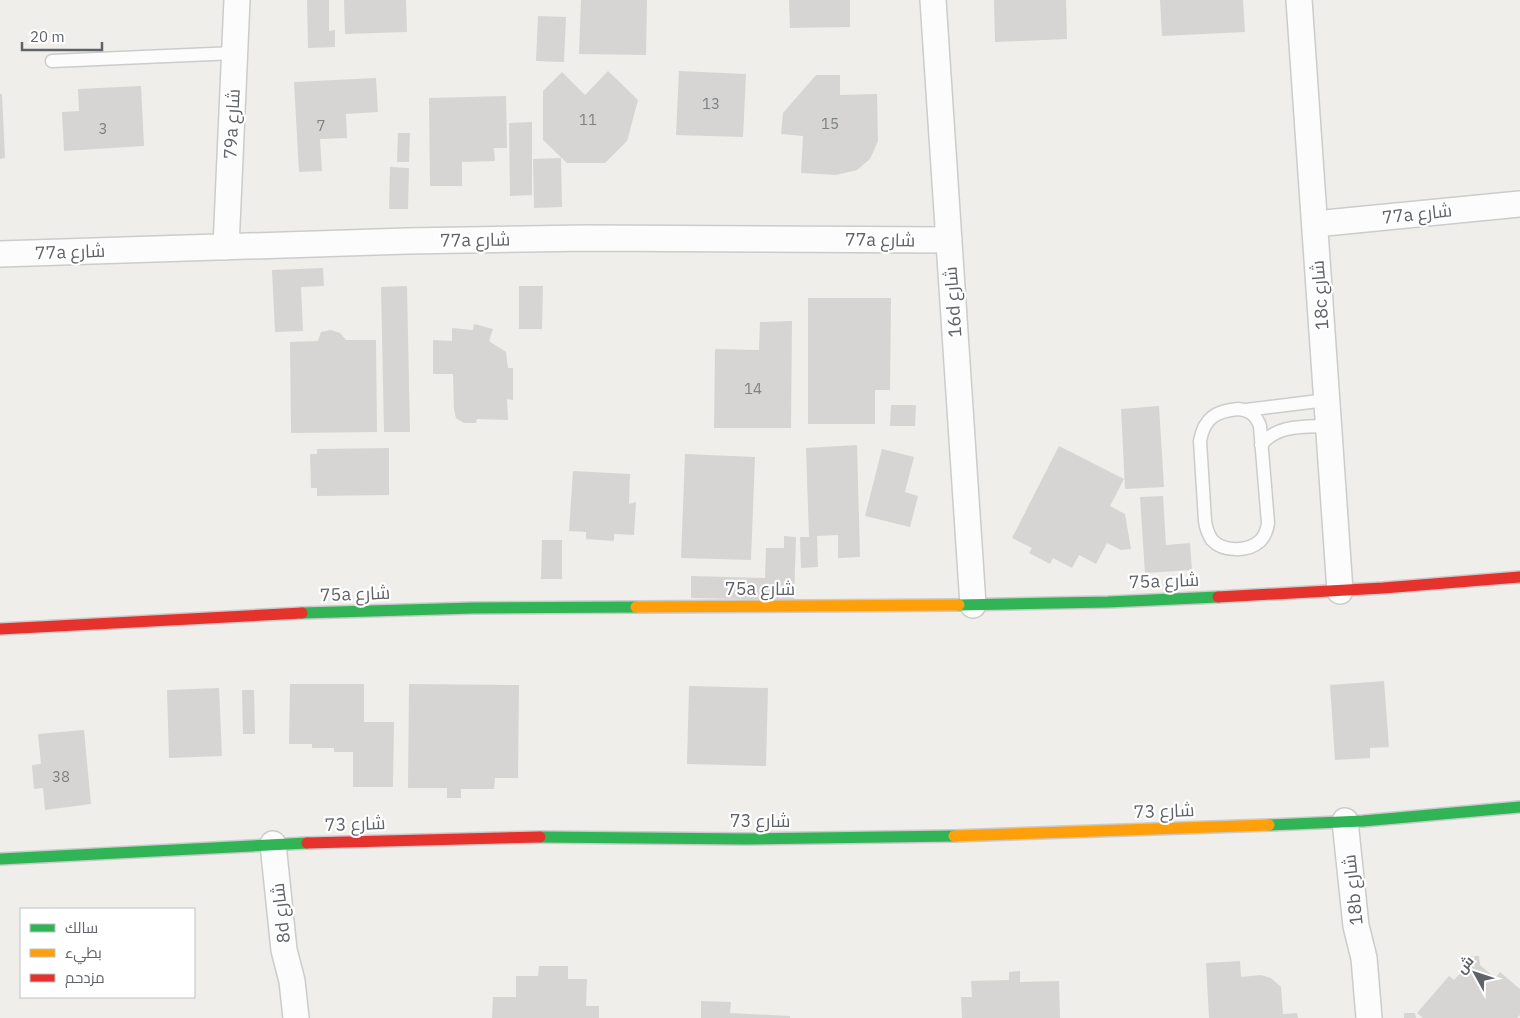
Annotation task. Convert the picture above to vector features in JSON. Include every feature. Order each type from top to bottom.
[{"type":"street","name":"79a شارع","points":[[226,247],[237,0]]},
{"type":"street","name":"16d شارع","points":[[933,0],[973,605]]},
{"type":"street","name":"18c شارع","points":[[1299,0],[1340,590]]},
{"type":"street","name":"77a شارع","points":[[1315,224],[1520,204]]},
{"type":"street","name":"77a شارع","points":[[0,254],[407,241],[588,238],[949,240]]},
{"type":"street","name":"75a شارع","points":[[0,628],[222,616],[474,608],[973,605],[1157,600],[1340,590],[1520,577]]},
{"type":"street","name":"شارع 73","points":[[0,859],[282,844],[521,837],[747,839],[969,836],[1354,821],[1520,807]]},
{"type":"street","name":"18b شارع","points":[[1354,821],[1368,918],[1368,936],[1364,958],[1370,1018]]},
{"type":"street","name":"8d شارع","points":[[282,844],[296,950],[292,980],[296,1018]]},
{"type":"lane","points":[[52,61],[235,53]]},
{"type":"lane","points":[[1246,410],[1253,413],[1258,419],[1260,426],[1268,523],[1267,532],[1254,545],[1231,549],[1221,546],[1213,540],[1207,531],[1205,521],[1200,441],[1202,430],[1208,420],[1217,413],[1228,410],[1246,410],[1327,400]]},
{"type":"lane","points":[[1261,445],[1266,439],[1280,430],[1329,426]]},
{"type":"building","points":[[307,0],[329,0],[329,31],[335,30],[335,47],[308,48]]},
{"type":"building","points":[[344,0],[406,0],[407,32],[345,34]]},
{"type":"building","points":[[581,0],[647,0],[646,55],[579,54]]},
{"type":"building","points":[[789,0],[850,0],[850,27],[790,28]]},
{"type":"building","points":[[994,0],[1066,0],[1067,39],[995,42]]},
{"type":"building","points":[[1160,0],[1243,0],[1245,32],[1162,36]]},
{"type":"building","points":[[538,16],[566,17],[564,62],[536,61]]},
{"type":"building","points":[[608,71],[638,100],[627,141],[605,163],[567,163],[543,140],[543,91],[562,72],[585,95]]},
{"type":"building","points":[[679,71],[746,74],[743,137],[676,135]]},
{"type":"building","points":[[816,75],[840,75],[840,95],[877,94],[878,141],[870,159],[857,170],[836,175],[801,173],[803,136],[781,134],[783,113]]},
{"type":"building","points":[[376,78],[378,112],[346,114],[347,138],[320,139],[322,171],[299,172],[294,82]]},
{"type":"building","points":[[141,86],[144,146],[64,151],[62,112],[79,111],[78,89]]},
{"type":"building","points":[[0,94],[2,94],[5,158],[0,159]]},
{"type":"building","points":[[506,96],[507,148],[494,148],[495,161],[462,162],[462,186],[430,186],[429,98]]},
{"type":"building","points":[[532,122],[532,195],[510,196],[509,123]]},
{"type":"building","points":[[398,133],[410,133],[409,162],[397,162]]},
{"type":"building","points":[[561,158],[562,207],[534,208],[533,159]]},
{"type":"building","points":[[390,167],[409,168],[408,209],[389,209]]},
{"type":"building","points":[[323,268],[324,286],[301,287],[303,331],[275,332],[272,270]]},
{"type":"building","points":[[407,286],[410,432],[384,432],[381,287]]},
{"type":"building","points":[[519,286],[543,286],[542,329],[519,329]]},
{"type":"building","points":[[808,298],[891,298],[890,390],[875,390],[875,424],[808,424]]},
{"type":"building","points":[[792,321],[791,428],[714,428],[715,349],[759,350],[760,322]]},
{"type":"building","points":[[474,324],[493,329],[489,341],[506,352],[508,368],[513,368],[513,400],[507,399],[508,420],[477,419],[476,423],[464,423],[456,418],[453,374],[433,374],[433,340],[452,341],[452,328],[473,330]]},
{"type":"building","points":[[331,330],[340,333],[346,340],[376,340],[377,432],[291,433],[290,342],[318,341],[321,332]]},
{"type":"building","points":[[891,405],[916,405],[915,426],[890,426]]},
{"type":"building","points":[[1159,406],[1164,487],[1125,489],[1121,409]]},
{"type":"building","points":[[857,445],[860,557],[838,558],[838,535],[817,536],[818,567],[801,568],[800,537],[809,537],[806,448]]},
{"type":"building","points":[[1059,446],[1124,479],[1110,506],[1125,514],[1131,549],[1121,550],[1107,543],[1096,564],[1079,555],[1072,568],[1053,558],[1050,564],[1029,553],[1032,548],[1012,538]]},
{"type":"building","points":[[389,448],[389,495],[317,496],[317,488],[311,488],[310,454],[317,454],[317,449]]},
{"type":"building","points":[[882,449],[914,457],[905,492],[918,496],[910,527],[865,516]]},
{"type":"building","points":[[685,454],[755,457],[751,560],[681,558]]},
{"type":"building","points":[[573,471],[630,474],[629,504],[636,502],[634,535],[614,534],[614,541],[586,539],[586,532],[569,531]]},
{"type":"building","points":[[1163,496],[1166,545],[1190,543],[1192,570],[1145,573],[1140,497]]},
{"type":"building","points":[[784,536],[796,537],[794,600],[691,598],[691,576],[765,578],[766,548],[784,548]]},
{"type":"building","points":[[542,540],[562,540],[562,579],[541,579]]},
{"type":"building","points":[[1384,681],[1389,747],[1370,748],[1370,758],[1335,760],[1330,685]]},
{"type":"building","points":[[290,684],[364,684],[364,722],[394,722],[393,787],[353,787],[353,752],[334,752],[334,748],[312,748],[312,744],[289,744]]},
{"type":"building","points":[[409,684],[519,685],[518,778],[495,778],[494,789],[461,789],[461,798],[447,798],[447,788],[408,788]]},
{"type":"building","points":[[689,686],[768,688],[766,766],[687,764]]},
{"type":"building","points":[[219,688],[222,756],[169,758],[167,690]]},
{"type":"building","points":[[242,690],[254,690],[255,734],[243,734]]},
{"type":"building","points":[[84,730],[91,804],[45,810],[43,788],[34,789],[32,765],[41,764],[38,734]]},
{"type":"building","points":[[1479,956],[1480,965],[1495,978],[1500,972],[1520,989],[1520,1015],[1517,1018],[1423,1018],[1417,1013],[1449,976],[1454,980],[1464,969],[1463,957]]},
{"type":"building","points":[[1240,961],[1241,977],[1261,975],[1271,978],[1281,987],[1283,1014],[1297,1013],[1298,1018],[1209,1018],[1206,963]]},
{"type":"building","points":[[539,966],[568,966],[568,979],[587,979],[586,1006],[599,1006],[599,1018],[492,1018],[493,997],[516,997],[516,976],[538,976]]},
{"type":"building","points":[[1020,971],[1020,982],[1059,981],[1060,1018],[962,1018],[961,997],[972,997],[971,981],[1009,980],[1009,972]]},
{"type":"building","points":[[701,1001],[731,1002],[730,1013],[790,1016],[790,1018],[701,1018]]},
{"type":"building","points":[[1404,1013],[1415,1013],[1416,1018],[1404,1018]]},
{"type":"traffic: fast","points":[[959,605],[1108,602],[1218,597]]},
{"type":"traffic: fast","points":[[302,613],[473,608],[636,607]]},
{"type":"traffic: fast","points":[[1269,825],[1363,821],[1520,807]]},
{"type":"traffic: fast","points":[[540,837],[747,839],[954,836]]},
{"type":"traffic: fast","points":[[0,859],[307,843]]},
{"type":"traffic: slow","points":[[636,607],[959,605]]},
{"type":"traffic: slow","points":[[954,836],[1269,825]]},
{"type":"traffic: jam","points":[[1218,597],[1383,588],[1520,577]]},
{"type":"traffic: jam","points":[[0,629],[302,613]]},
{"type":"traffic: jam","points":[[307,843],[540,837]]}]
